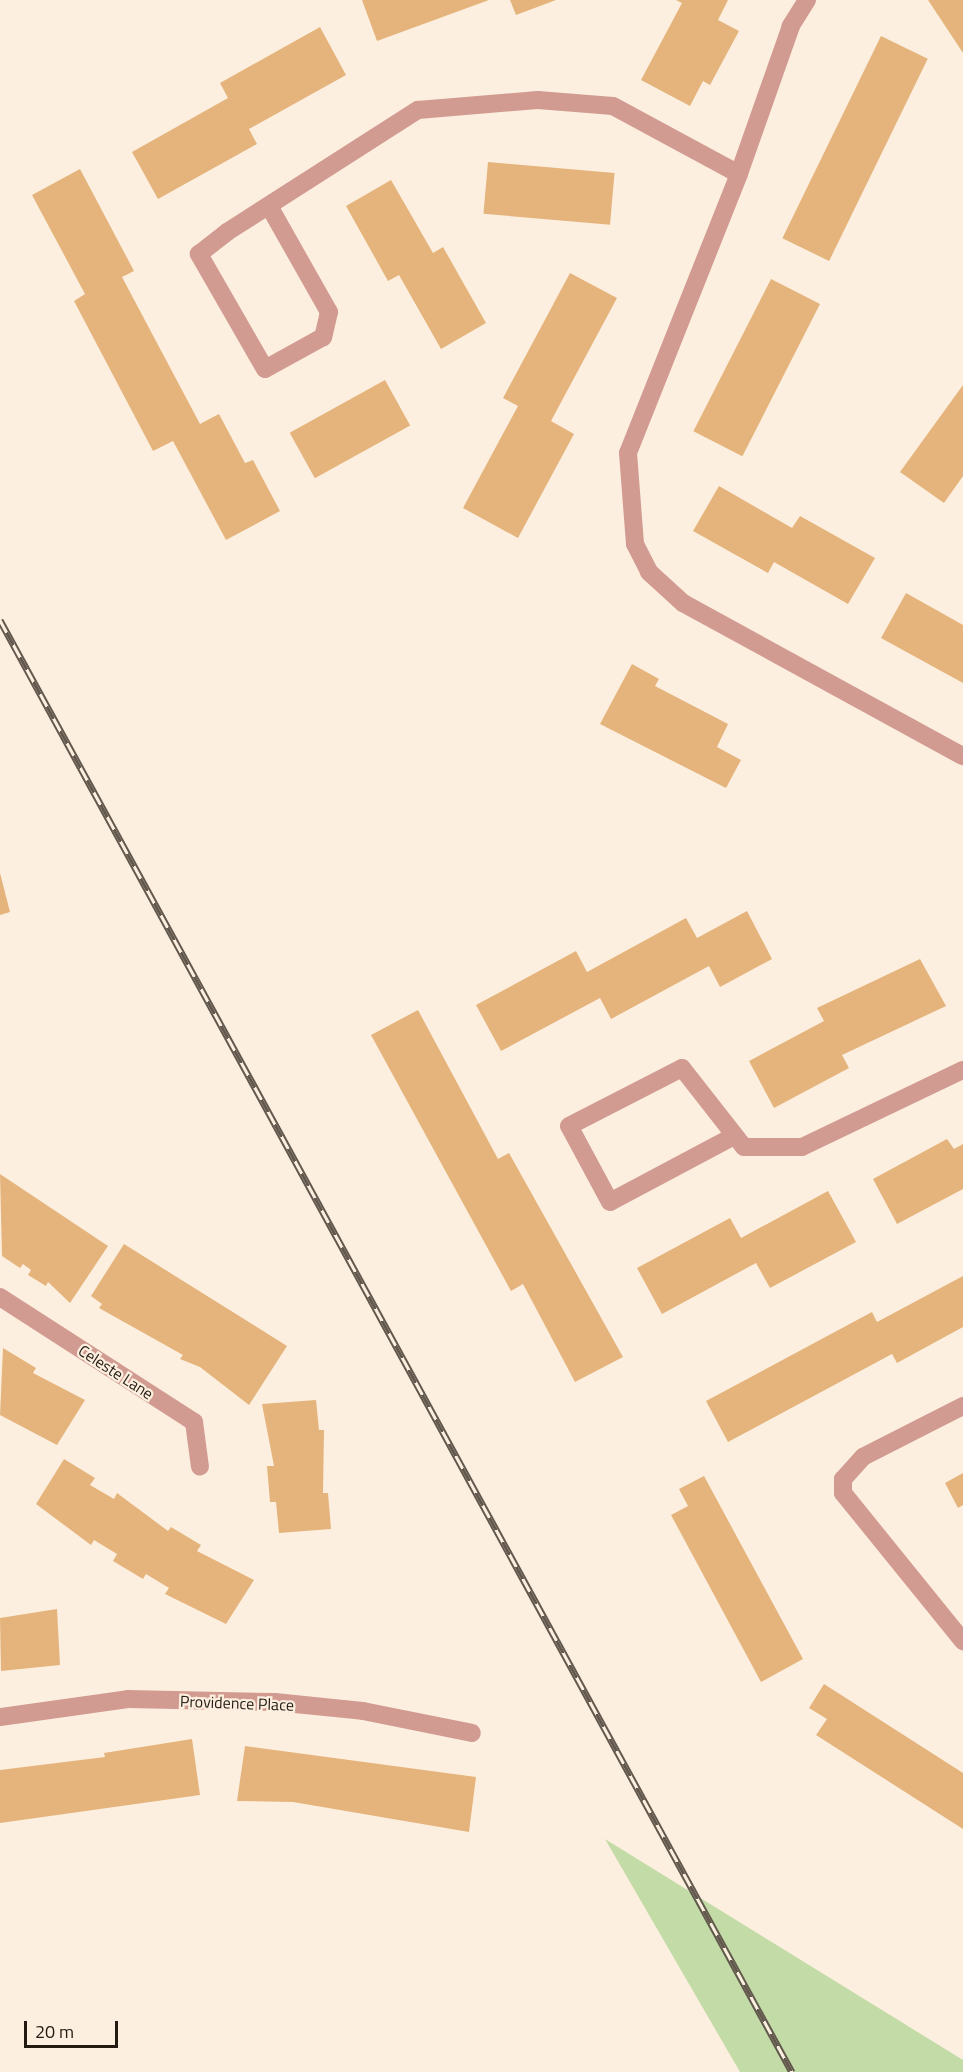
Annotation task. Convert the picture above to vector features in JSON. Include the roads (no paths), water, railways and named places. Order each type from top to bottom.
[{"type":"street","points":[[807,0],[790,26],[739,174],[628,453],[635,544],[649,572],[683,603],[963,756]]},
{"type":"street","points":[[269,206],[329,312],[322,337],[265,369],[199,255],[269,206],[418,110],[538,100],[613,106],[739,174]]},
{"type":"street","points":[[734,1136],[610,1202],[569,1126],[682,1068],[744,1147],[802,1148],[963,1070]]},
{"type":"street","name":"Celeste Lane","points":[[0,1297],[194,1422],[200,1467]]},
{"type":"street","points":[[963,1406],[863,1456],[843,1479],[843,1493],[963,1641]]},
{"type":"street","name":"Providence Place","points":[[0,1717],[128,1699],[275,1702],[363,1711],[472,1733]]},
{"type":"railway","points":[[0,620],[792,2072]]}]
